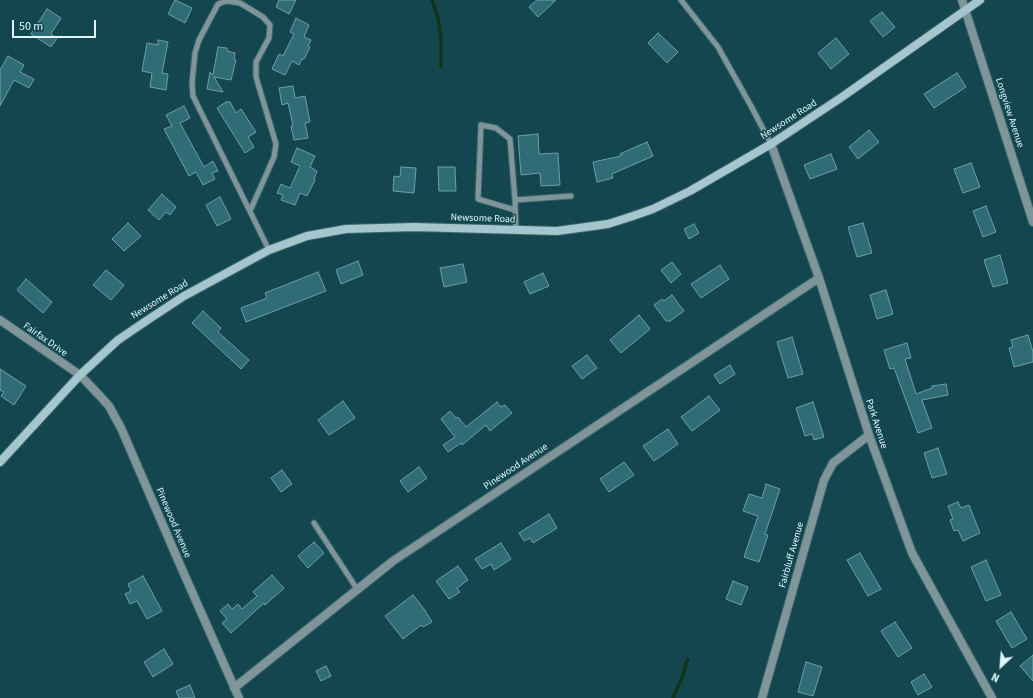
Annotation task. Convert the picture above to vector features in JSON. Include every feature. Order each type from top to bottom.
[{"type":"street","name":"Longview Avenue","points":[[962,0],[1033,222]]},
{"type":"street","name":"Newsome Road","points":[[0,462],[80,375],[118,340],[184,296],[269,250],[307,236],[346,229],[414,227],[558,231],[608,224],[653,209],[690,191],[770,144],[836,102],[980,0]]},
{"type":"street","name":"Park Avenue","points":[[770,144],[819,278],[869,435],[912,553],[992,698]]},
{"type":"street","name":"Pinewood Avenue","points":[[234,688],[393,561],[819,278]]},
{"type":"street","name":"Fairfax Drive","points":[[0,320],[80,375]]},
{"type":"street","name":"Pinewood Avenue","points":[[80,375],[109,406],[121,428],[180,567],[239,698]]},
{"type":"street","name":"Fairbluff Avenue","points":[[762,698],[824,480],[833,463],[869,435]]},
{"type":"lane","points":[[681,0],[718,47],[751,106],[770,144]]},
{"type":"lane","points":[[250,211],[274,157],[276,144],[256,77],[256,62],[269,38],[270,25],[263,17],[240,3],[227,1],[218,4],[199,40],[195,53],[192,83],[193,96],[203,120],[269,250]]},
{"type":"lane","points":[[515,210],[478,199],[480,126],[496,128],[510,139],[515,200],[516,231]]},
{"type":"lane","points":[[515,200],[571,196]]},
{"type":"lane","points":[[314,523],[357,589]]},
{"type":"building","points":[[175,0],[192,8],[185,23],[168,14]]},
{"type":"building","points":[[279,0],[296,0],[289,14],[276,7]]},
{"type":"building","points":[[537,0],[556,0],[538,17],[529,7]]},
{"type":"building","points":[[47,9],[61,18],[51,34],[57,38],[51,47],[31,34]]},
{"type":"building","points":[[882,12],[895,27],[883,37],[870,21]]},
{"type":"building","points":[[296,18],[309,25],[304,37],[311,40],[308,46],[310,47],[299,65],[292,61],[285,75],[272,69],[279,54],[283,56],[294,34],[290,32]]},
{"type":"building","points":[[658,33],[678,52],[667,63],[648,43]]},
{"type":"building","points":[[836,38],[849,54],[831,69],[818,53]]},
{"type":"building","points":[[158,40],[168,42],[162,73],[168,74],[166,90],[150,87],[152,73],[142,71],[147,43],[158,45]]},
{"type":"building","points":[[218,47],[227,48],[227,51],[235,53],[234,59],[236,60],[231,80],[214,77],[223,92],[207,89],[210,72],[213,75]]},
{"type":"building","points":[[8,56],[24,65],[20,72],[34,79],[29,88],[14,80],[0,106],[0,70]]},
{"type":"building","points":[[957,73],[966,87],[934,108],[924,94]]},
{"type":"building","points":[[293,86],[295,98],[305,96],[310,122],[305,123],[308,138],[294,140],[291,126],[293,125],[288,103],[282,105],[279,88]]},
{"type":"building","points":[[226,102],[230,102],[236,113],[241,109],[256,132],[248,137],[254,147],[245,153],[217,108]]},
{"type":"building","points":[[184,106],[190,118],[180,123],[204,167],[213,161],[218,171],[212,173],[215,179],[203,185],[196,172],[189,176],[164,129],[172,126],[166,115]]},
{"type":"building","points":[[869,130],[879,142],[858,159],[849,147]]},
{"type":"building","points":[[538,134],[539,154],[558,153],[560,185],[541,186],[540,173],[521,175],[518,136]]},
{"type":"building","points":[[647,142],[653,156],[612,174],[613,178],[597,182],[593,162],[621,156],[620,154]]},
{"type":"building","points":[[297,148],[315,156],[310,167],[317,171],[315,180],[307,196],[300,193],[295,205],[281,200],[283,195],[277,193],[281,184],[290,188],[300,166],[291,162]]},
{"type":"building","points":[[831,154],[837,169],[810,179],[804,165]]},
{"type":"building","points":[[971,163],[980,187],[963,193],[954,169]]},
{"type":"building","points":[[401,167],[416,168],[414,193],[393,191],[394,176],[400,177]]},
{"type":"building","points":[[438,167],[455,167],[456,191],[439,191]]},
{"type":"building","points":[[162,194],[176,207],[170,215],[166,212],[159,220],[148,210]]},
{"type":"building","points":[[220,197],[231,219],[217,226],[206,205]]},
{"type":"building","points":[[986,206],[996,232],[983,237],[973,211]]},
{"type":"building","points":[[128,223],[141,236],[124,251],[112,239]]},
{"type":"building","points":[[863,223],[872,253],[857,257],[848,227]]},
{"type":"building","points":[[694,224],[699,233],[689,239],[684,229]]},
{"type":"building","points":[[1000,255],[1008,283],[993,287],[984,260]]},
{"type":"building","points":[[358,261],[363,275],[341,284],[336,270]]},
{"type":"building","points":[[672,262],[681,274],[671,283],[661,270]]},
{"type":"building","points":[[463,264],[467,282],[444,287],[440,268]]},
{"type":"building","points":[[720,265],[729,279],[701,298],[691,284]]},
{"type":"building","points":[[106,270],[124,285],[111,300],[93,285]]},
{"type":"building","points":[[318,272],[326,291],[246,322],[241,308],[267,298],[265,293]]},
{"type":"building","points":[[543,273],[549,286],[530,294],[524,282]]},
{"type":"building","points":[[26,279],[52,302],[43,313],[17,290]]},
{"type":"building","points":[[886,290],[893,314],[877,319],[870,295]]},
{"type":"building","points":[[672,295],[684,311],[670,321],[666,321],[654,305],[662,299],[664,301]]},
{"type":"building","points":[[203,311],[221,328],[218,332],[249,360],[241,369],[192,323]]},
{"type":"building","points":[[639,315],[650,329],[621,353],[610,340]]},
{"type":"building","points":[[1028,335],[1033,352],[1033,362],[1014,367],[1009,348],[1013,347],[1011,340]]},
{"type":"building","points":[[792,337],[803,374],[788,378],[777,342]]},
{"type":"building","points":[[907,343],[911,358],[905,359],[916,394],[932,388],[932,386],[946,384],[948,395],[922,400],[932,428],[918,433],[894,368],[890,369],[884,350]]},
{"type":"building","points":[[587,355],[597,368],[582,379],[572,366]]},
{"type":"building","points":[[730,365],[735,374],[720,384],[714,375]]},
{"type":"building","points":[[0,369],[26,386],[14,405],[1,396],[4,392],[0,390]]},
{"type":"building","points":[[709,396],[720,410],[692,431],[681,417]]},
{"type":"building","points":[[343,401],[355,418],[329,435],[318,420]]},
{"type":"building","points":[[497,402],[501,407],[505,405],[512,413],[490,431],[486,425],[462,445],[461,443],[448,452],[443,445],[455,437],[441,419],[450,411],[456,418],[458,417],[466,427]]},
{"type":"building","points":[[813,402],[824,437],[814,440],[812,434],[805,436],[796,408]]},
{"type":"building","points":[[668,429],[678,444],[654,461],[643,446]]},
{"type":"building","points":[[938,448],[947,474],[932,478],[924,453]]},
{"type":"building","points":[[624,462],[634,475],[609,492],[600,479]]},
{"type":"building","points":[[419,467],[427,478],[408,492],[400,481]]},
{"type":"building","points":[[282,470],[292,484],[281,492],[271,478]]},
{"type":"building","points":[[766,484],[780,489],[765,534],[768,535],[759,562],[744,557],[758,516],[743,511],[749,494],[762,498]]},
{"type":"building","points":[[958,502],[961,508],[969,505],[980,533],[963,541],[958,530],[954,531],[950,520],[953,519],[948,506]]},
{"type":"building","points":[[549,514],[557,528],[533,543],[530,538],[524,541],[519,533]]},
{"type":"building","points":[[314,542],[324,553],[308,568],[298,556]]},
{"type":"building","points":[[501,543],[511,559],[494,570],[491,564],[482,569],[475,559]]},
{"type":"building","points":[[860,553],[881,589],[868,596],[847,560]]},
{"type":"building","points":[[986,560],[1001,595],[986,601],[971,567]]},
{"type":"building","points":[[458,566],[468,580],[457,588],[460,592],[449,599],[436,581]]},
{"type":"building","points":[[272,575],[284,588],[265,605],[264,603],[231,633],[222,623],[227,619],[220,611],[228,604],[232,609],[238,604],[242,609],[257,596],[253,592]]},
{"type":"building","points":[[143,576],[162,611],[147,619],[137,601],[130,604],[125,594],[131,591],[128,584]]},
{"type":"building","points":[[733,581],[748,587],[741,605],[726,599]]},
{"type":"building","points":[[413,595],[432,622],[423,627],[421,625],[403,639],[385,616]]},
{"type":"building","points":[[1011,612],[1027,639],[1012,648],[996,621]]},
{"type":"building","points":[[895,622],[912,648],[898,657],[881,631]]},
{"type":"building","points":[[164,649],[173,664],[153,677],[144,662]]},
{"type":"building","points":[[1033,655],[1033,681],[1020,666]]},
{"type":"building","points":[[806,662],[822,667],[813,696],[798,692]]},
{"type":"building","points":[[326,666],[331,676],[321,681],[316,671]]},
{"type":"building","points":[[924,674],[932,687],[918,695],[911,682]]},
{"type":"building","points":[[190,685],[195,698],[179,698],[176,691]]},
{"type":"waterway","points":[[432,0],[438,18],[441,36],[441,66]]},
{"type":"waterway","points":[[673,698],[688,659]]}]
